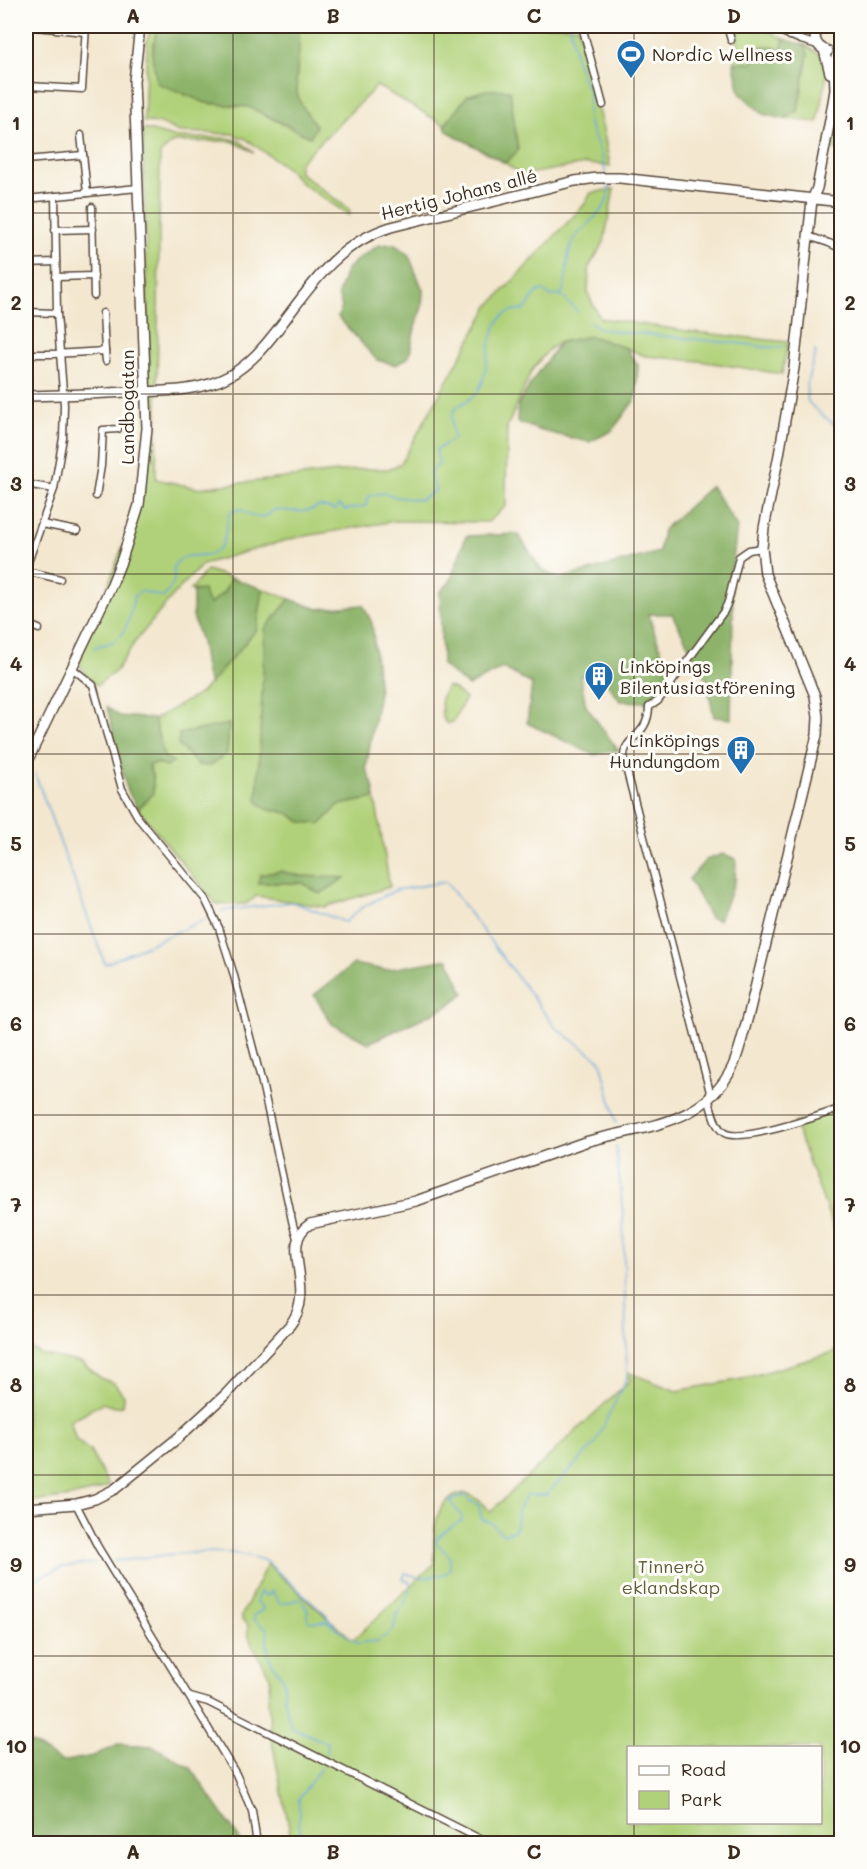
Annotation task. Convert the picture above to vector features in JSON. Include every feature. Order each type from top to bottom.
[{"type":"street","points":[[26,26],[86,29],[82,92],[28,86]]},
{"type":"street","name":"Landbogatan","points":[[26,764],[112,584],[132,532],[139,505],[146,456],[147,428],[134,81],[140,26]]},
{"type":"street","points":[[582,26],[603,105]]},
{"type":"street","points":[[727,26],[731,40]]},
{"type":"street","points":[[773,26],[790,36],[821,48],[832,51],[841,45]]},
{"type":"street","points":[[790,36],[819,26]]},
{"type":"street","points":[[297,1238],[310,1224],[416,1201],[585,1142],[611,1134],[658,1125],[687,1113],[709,1097],[728,1075],[738,1054],[818,726],[815,696],[765,574],[762,548],[792,379],[813,197],[812,187],[829,90],[830,70],[815,36],[819,26]]},
{"type":"street","points":[[813,197],[817,188],[835,90],[834,64],[841,45]]},
{"type":"street","points":[[81,135],[87,193]]},
{"type":"street","points":[[26,160],[83,155]]},
{"type":"street","name":"Hertig Johans allé","points":[[26,396],[194,388],[227,377],[241,369],[263,348],[333,260],[358,240],[374,232],[558,185],[597,178],[616,178],[813,197],[842,202]]},
{"type":"street","points":[[26,199],[138,188]]},
{"type":"street","points":[[55,196],[57,313],[63,395],[62,446],[54,489],[26,570],[60,579]]},
{"type":"street","points":[[92,207],[94,296]]},
{"type":"street","points":[[55,230],[93,229]]},
{"type":"street","points":[[808,236],[842,249]]},
{"type":"street","points":[[26,263],[56,262]]},
{"type":"street","points":[[56,277],[94,276]]},
{"type":"street","points":[[26,312],[57,313]]},
{"type":"street","points":[[103,313],[106,361]]},
{"type":"street","points":[[26,354],[105,351]]},
{"type":"street","points":[[96,496],[101,466],[103,430],[118,429]]},
{"type":"street","points":[[26,484],[54,489]]},
{"type":"street","points":[[42,524],[76,531]]},
{"type":"street","points":[[762,548],[749,550],[739,557],[724,611],[658,701],[649,707],[649,717],[645,727],[628,744],[624,751],[624,760],[718,1126],[726,1135],[754,1134],[842,1108]]},
{"type":"street","points":[[26,624],[39,629]]},
{"type":"street","points":[[26,1508],[76,1504],[95,1499],[114,1489],[179,1437],[226,1394],[290,1325],[297,1315],[302,1298],[302,1281],[296,1250],[297,1238],[262,1083],[219,928],[205,899],[139,819],[122,789],[93,685],[72,668]]},
{"type":"street","points":[[76,1504],[98,1547],[221,1747],[252,1811],[257,1844]]},
{"type":"street","points":[[190,1697],[207,1702],[490,1844]]},
{"type":"green space","points":[[151,26],[157,26],[152,55],[206,103],[249,107],[310,137],[316,126],[300,102],[296,84],[298,26],[420,26],[423,30],[428,26],[578,26],[610,166],[585,164],[522,175],[505,163],[518,150],[468,96],[445,125],[377,86],[299,163],[299,172],[346,207],[350,211],[349,215],[301,183],[288,169],[246,139],[232,134],[179,132],[160,123],[144,122],[147,42]]},
{"type":"green space","points":[[157,26],[298,26],[296,84],[300,102],[316,126],[310,137],[249,107],[206,103],[157,83],[152,55]]},
{"type":"green space","points":[[741,26],[763,29],[784,39],[781,52],[752,63],[734,64],[739,48],[735,31]]},
{"type":"green space","points":[[784,39],[805,45],[808,54],[798,111],[784,119],[763,114],[740,93],[734,64],[752,63],[761,46],[773,46],[781,51]]},
{"type":"green space","points":[[805,45],[821,55],[827,74],[818,122],[784,119],[798,111],[808,54]]},
{"type":"green space","points":[[841,79],[841,150],[828,151]]},
{"type":"green space","points":[[486,90],[510,90],[518,151],[505,163],[447,131],[445,125],[467,96]]},
{"type":"green space","points":[[144,129],[177,138],[227,138],[240,141],[254,152],[232,141],[173,142],[160,154],[156,479],[197,488],[363,469],[390,469],[401,463],[489,306],[584,205],[591,193],[614,189],[604,242],[589,267],[588,294],[600,318],[694,332],[788,342],[782,374],[700,361],[645,356],[626,348],[560,342],[549,349],[532,370],[507,427],[506,506],[488,522],[395,521],[294,538],[203,564],[175,593],[135,642],[116,671],[97,685],[87,677],[79,662],[143,493],[151,441]]},
{"type":"green space","points":[[394,244],[408,254],[423,290],[422,307],[409,357],[396,365],[377,360],[338,317],[342,307],[338,295],[346,270],[379,245]]},
{"type":"green space","points":[[591,336],[626,348],[638,365],[636,398],[612,431],[589,442],[542,431],[517,422],[518,406],[560,342]]},
{"type":"green space","points":[[711,486],[737,527],[731,575],[733,611],[731,719],[714,717],[706,679],[672,614],[648,614],[671,678],[647,702],[620,701],[602,675],[580,676],[586,706],[618,750],[594,755],[527,723],[532,684],[503,668],[468,686],[442,665],[440,592],[450,582],[466,536],[518,534],[540,568],[559,579],[659,552],[663,530]]},
{"type":"green space","points":[[207,570],[231,578],[224,592],[209,605],[203,591],[190,590]]},
{"type":"green space","points":[[231,578],[263,589],[257,629],[210,684],[193,617],[193,591],[203,590],[209,605],[224,592]]},
{"type":"green space","points":[[263,589],[290,599],[265,629],[266,809],[288,813],[301,822],[339,805],[375,798],[390,887],[324,907],[257,896],[246,904],[216,904],[138,809],[153,794],[153,777],[147,765],[173,762],[164,757],[154,719],[201,693],[257,629]],"holes":[[[280,871],[301,876],[344,878],[320,894],[303,883],[258,883]]]},
{"type":"green space","points":[[290,599],[318,609],[363,605],[372,623],[379,692],[366,768],[373,785],[375,798],[339,805],[321,824],[301,822],[288,813],[266,809],[257,801],[265,629]]},
{"type":"green space","points":[[447,686],[465,699],[453,722],[447,724],[442,718],[441,698]]},
{"type":"green space","points":[[107,707],[119,716],[154,719],[164,757],[174,762],[166,767],[158,763],[148,765],[153,777],[153,794],[138,809],[127,790]]},
{"type":"green space","points":[[229,724],[227,753],[210,766],[198,765],[178,745],[179,734]]},
{"type":"green space","points":[[723,854],[736,859],[735,881],[719,920],[710,918],[689,879],[706,860]]},
{"type":"green space","points":[[280,871],[301,876],[345,878],[320,894],[303,883],[258,883],[260,875]]},
{"type":"green space","points":[[448,959],[464,993],[448,1006],[369,1043],[332,1024],[314,995],[354,964],[385,970]]},
{"type":"green space","points":[[841,1109],[841,1247],[794,1123]]},
{"type":"green space","points":[[26,1341],[27,1346],[40,1354],[82,1363],[102,1379],[114,1383],[124,1396],[123,1406],[115,1407],[102,1403],[70,1421],[76,1440],[90,1451],[109,1486],[68,1497],[26,1501]]},
{"type":"green space","name":"Tinnerö eklandskap","points":[[841,1348],[841,1843],[292,1843],[271,1736],[268,1701],[270,1677],[252,1645],[248,1625],[242,1620],[242,1615],[267,1564],[353,1640],[434,1564],[435,1530],[440,1510],[446,1502],[455,1496],[467,1493],[480,1501],[490,1512],[631,1379],[627,1377],[627,1372],[677,1391],[742,1379]]},
{"type":"green space","points":[[26,1740],[62,1762],[93,1756],[118,1744],[153,1746],[191,1768],[239,1838],[239,1843],[26,1843]]},
{"type":"waterway","points":[[570,26],[576,59],[589,94],[588,121],[606,174]]},
{"type":"waterway","points":[[94,648],[112,642],[122,634],[128,622],[134,596],[141,591],[164,597],[173,582],[175,564],[182,558],[208,555],[219,550],[224,540],[230,512],[240,509],[261,518],[273,510],[307,511],[319,506],[335,510],[339,505],[345,510],[366,506],[368,497],[376,494],[386,493],[396,497],[420,500],[436,490],[430,475],[439,465],[436,450],[454,439],[452,415],[455,409],[477,392],[482,383],[496,325],[503,316],[512,311],[525,310],[536,293],[542,290],[550,296],[561,295],[571,246],[579,233],[603,208],[609,192],[608,182]]},
{"type":"waterway","points":[[561,295],[578,312]]},
{"type":"waterway","points":[[589,321],[601,329],[782,348]]},
{"type":"waterway","points":[[814,350],[816,353],[807,384],[808,401],[818,412],[842,430]]},
{"type":"waterway","points":[[35,774],[105,964],[206,919]]},
{"type":"waterway","points":[[221,911],[292,902],[345,922],[364,906],[396,890],[446,882],[555,1027],[601,1061],[616,1123]]},
{"type":"waterway","points":[[326,1754],[327,1743],[291,1727],[284,1698],[284,1680],[268,1654],[268,1630],[254,1620],[254,1615],[263,1610],[262,1605],[256,1602],[260,1592],[267,1596],[272,1591],[280,1604],[301,1599],[308,1611],[310,1622],[327,1621],[357,1643],[378,1641],[393,1631],[397,1614],[410,1591],[409,1581],[403,1579],[405,1573],[420,1578],[445,1574],[450,1569],[450,1557],[437,1543],[437,1539],[462,1521],[461,1515],[450,1502],[451,1500],[466,1495],[468,1500],[479,1505],[482,1520],[489,1521],[504,1534],[515,1530],[519,1508],[526,1495],[546,1495],[595,1444],[627,1377],[623,1214],[616,1146]]},
{"type":"waterway","points":[[114,1561],[213,1552],[251,1556],[267,1562],[326,1614],[334,1625]]},
{"type":"waterway","points":[[26,1583],[63,1567],[94,1563]]},
{"type":"waterway","points":[[303,1844],[299,1823],[299,1799],[321,1767]]},
{"type":"place","name":"Nordic Wellness","points":[[631,80]]},
{"type":"place","name":"Linköpings Bilentusiastförening","points":[[599,702]]},
{"type":"place","name":"Linköpings Hundungdom","points":[[741,776]]}]
